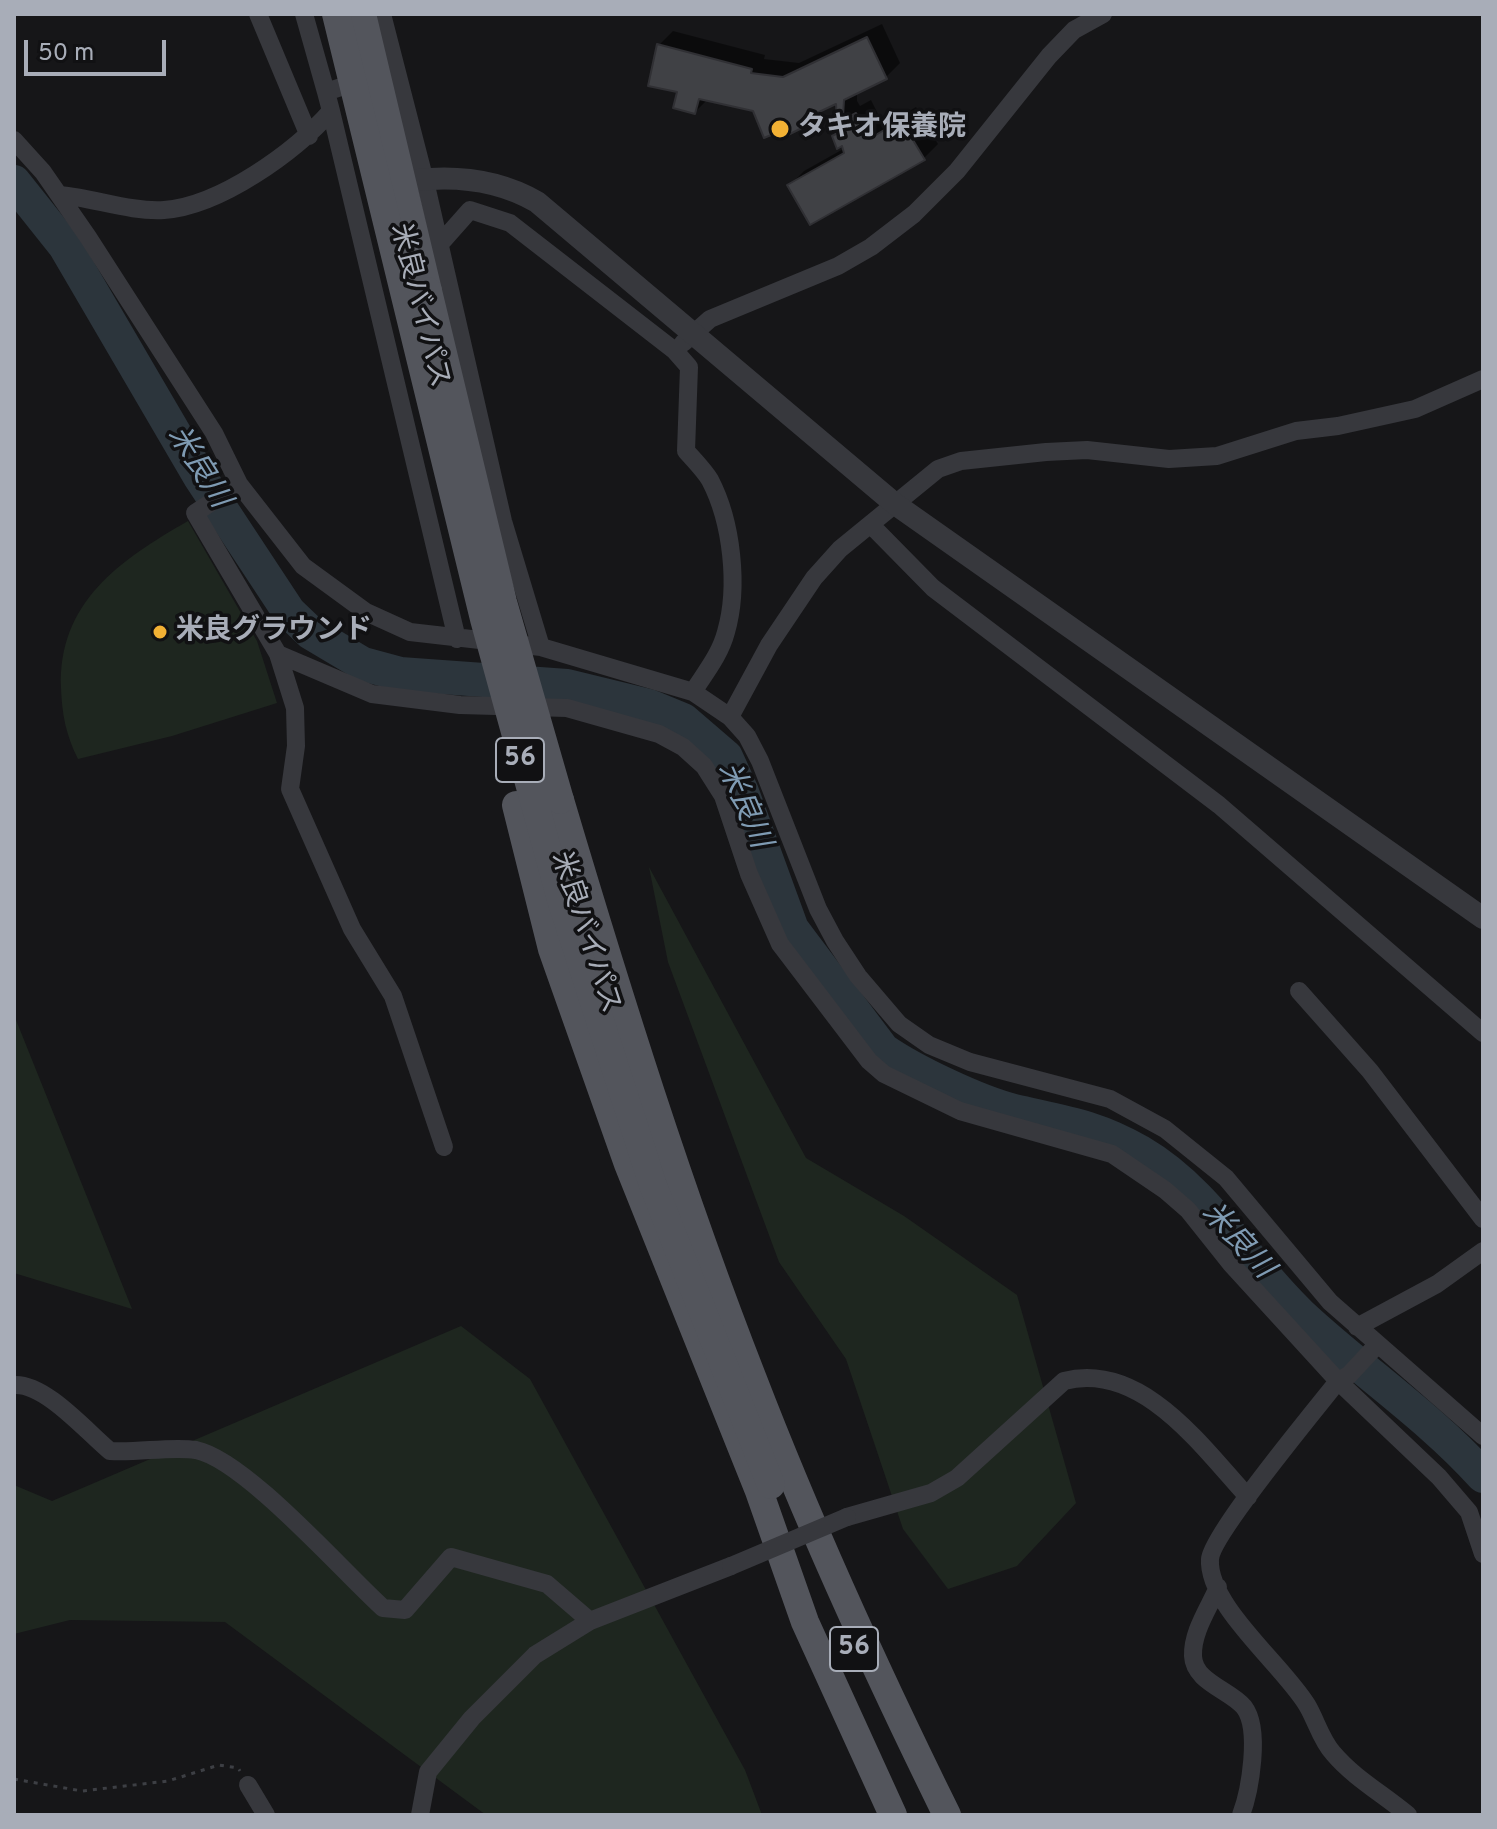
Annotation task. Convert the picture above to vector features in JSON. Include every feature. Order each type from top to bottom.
[{"type":"main road","points":[[325,14],[333,97],[369,189],[552,949],[628,1164],[759,1491],[805,1622],[893,1815]]},
{"type":"main road","name":"米良バイパス","points":[[336,14],[484,619],[562,903],[653,1185],[777,1483],[930,1815]]},
{"type":"main road","name":"米良バイパス","points":[[347,14],[491,606],[544,804],[663,1175],[777,1483],[830,1642],[911,1815]]},
{"type":"main road","points":[[362,14],[412,181],[428,291],[503,602],[560,800],[674,1160],[752,1377],[795,1484],[947,1815]]},
{"type":"street","points":[[258,14],[309,136]]},
{"type":"street","points":[[304,14],[333,97],[457,639]]},
{"type":"street","points":[[382,14],[412,181],[439,245],[503,521],[541,647]]},
{"type":"street","points":[[683,343],[710,319],[838,266],[903,222],[957,171],[1049,56],[1074,30],[1103,14]]},
{"type":"street","points":[[60,195],[164,210],[188,205],[255,175],[309,136],[333,97]]},
{"type":"street","points":[[14,140],[60,195],[214,433],[235,486],[303,566],[333,591],[366,612],[410,632],[541,647],[693,692],[730,717],[747,736],[760,761],[818,909],[835,941],[858,976],[899,1024],[929,1045],[970,1062],[1110,1099],[1165,1129],[1226,1178],[1303,1274],[1357,1327],[1373,1349],[1483,1436]]},
{"type":"street","points":[[369,189],[412,181],[484,181],[537,202],[683,343],[689,367],[686,451],[714,490],[732,574],[726,633],[715,660],[693,692]]},
{"type":"street","points":[[439,245],[470,210],[510,223],[683,343],[895,504],[1483,918]]},
{"type":"street","points":[[730,717],[791,609],[840,549],[938,469],[961,461],[1087,450],[1169,459],[1217,456],[1296,431],[1338,426],[1415,409],[1483,379]]},
{"type":"street","points":[[235,486],[195,513],[278,654],[295,708],[296,746],[290,789],[352,929],[393,996],[444,1147]]},
{"type":"street","points":[[871,525],[933,588],[1219,805],[1483,1033]]},
{"type":"street","points":[[278,654],[372,694],[460,705],[567,708],[659,734],[683,747],[704,766],[723,796],[749,874],[780,944],[869,1061],[884,1074],[960,1111],[1017,1130],[1096,1148],[1141,1171],[1188,1210],[1231,1264],[1344,1378],[1399,1443],[1439,1477],[1469,1512],[1483,1554]]},
{"type":"street","points":[[1299,991],[1370,1071],[1483,1219]]},
{"type":"street","points":[[1357,1327],[1425,1291],[1483,1251]]},
{"type":"street","points":[[1373,1349],[1344,1378],[1248,1497],[1210,1557],[1212,1577],[1237,1623],[1278,1665],[1306,1704],[1330,1751],[1354,1774],[1408,1815]]},
{"type":"street","points":[[420,1815],[428,1772],[472,1718],[535,1655],[590,1621],[847,1517],[931,1493],[981,1458],[1064,1381],[1080,1377],[1115,1381],[1171,1414],[1248,1497]]},
{"type":"street","points":[[14,1385],[26,1384],[40,1391],[110,1451],[195,1450],[222,1460],[266,1497],[383,1608],[405,1610],[451,1557],[547,1584],[590,1621]]},
{"type":"street","points":[[1218,1587],[1196,1636],[1193,1658],[1198,1670],[1246,1709],[1253,1738],[1249,1789],[1241,1815]]},
{"type":"street","points":[[248,1785],[266,1815]]},
{"type":"path","points":[[14,1779],[82,1791],[168,1781],[219,1765],[238,1768],[248,1785]]},
{"type":"shaded area","name":"米良グラウンド","points":[[188,521],[257,641],[277,703],[172,736],[78,759],[68,733],[61,688],[63,658],[70,631],[82,608],[117,568]]},
{"type":"shaded area","points":[[649,867],[806,1158],[904,1216],[1017,1295],[1076,1503],[1017,1566],[948,1589],[903,1529],[846,1359],[779,1262],[668,962]]},
{"type":"shaded area","points":[[14,1015],[132,1309],[14,1273]]},
{"type":"shaded area","points":[[461,1326],[530,1379],[745,1770],[762,1815],[486,1815],[225,1622],[70,1620],[14,1634],[14,1485],[52,1501]]},
{"type":"building","name":"タキオ保養院","points":[[867,37],[887,79],[844,100],[843,116],[845,119],[856,113],[869,139],[901,120],[925,160],[810,225],[787,185],[844,153],[842,146],[837,149],[832,136],[836,134],[833,125],[837,120],[836,104],[802,120],[806,126],[782,138],[778,132],[764,138],[753,111],[699,99],[695,114],[673,108],[677,92],[648,86],[657,44],[752,69],[751,73],[783,77]]},
{"type":"waterway","name":"米良川","points":[[14,182],[65,246],[200,477],[289,612],[311,633],[363,664],[400,674],[567,686],[649,706],[683,720],[726,757],[792,929],[883,1050],[965,1093],[999,1107],[1093,1131],[1124,1143],[1164,1168],[1206,1207],[1301,1315],[1440,1433],[1483,1476]]},
{"type":"place","name":"タキオ保養院","points":[[780,129]]},
{"type":"place","name":"米良グラウンド","points":[[160,632]]}]
